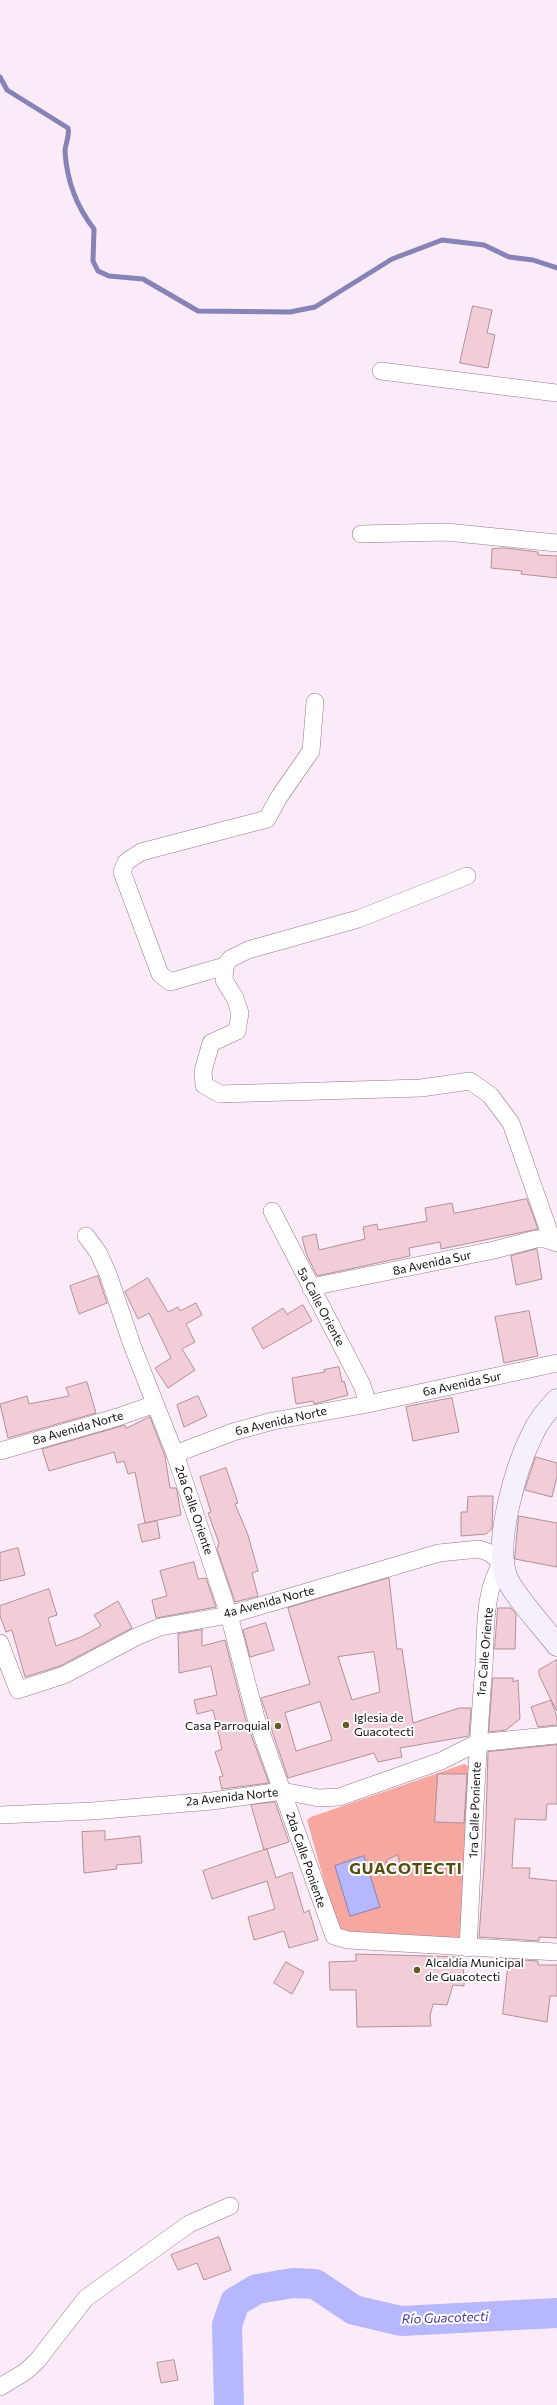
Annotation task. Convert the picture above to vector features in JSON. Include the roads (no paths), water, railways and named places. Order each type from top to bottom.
[{"type":"street","points":[[381,371],[557,393]]},
{"type":"street","points":[[361,534],[446,532],[557,543]]},
{"type":"street","points":[[315,702],[311,750],[279,797],[267,819],[141,852],[126,862],[122,872],[160,974],[170,982],[224,966],[230,959],[248,950],[358,919],[467,876]]},
{"type":"street","points":[[224,966],[224,980],[235,998],[240,1013],[237,1031],[211,1043],[203,1071],[204,1085],[220,1094],[421,1088],[470,1081],[490,1096],[511,1122],[554,1242]]},
{"type":"street","name":"5a Calle Oriente","points":[[272,1211],[362,1385],[368,1404]]},
{"type":"street","name":"2da Calle Oriente","points":[[86,1236],[98,1252],[108,1274],[155,1404],[175,1454],[229,1615],[256,1718],[282,1791]]},
{"type":"street","name":"8a Avenida Sur","points":[[311,1289],[321,1285],[494,1250],[536,1239],[554,1242]]},
{"type":"street","name":"6a Avenida Sur","points":[[368,1404],[557,1363]]},
{"type":"street","points":[[557,1400],[542,1417],[524,1453],[501,1548],[502,1563],[506,1578],[557,1645]]},
{"type":"street","name":"8a Avenida Norte","points":[[0,1451],[118,1417],[155,1404]]},
{"type":"street","name":"6a Avenida Norte","points":[[175,1454],[233,1432],[273,1421],[368,1404]]},
{"type":"street","name":"4a Avenida Norte","points":[[0,1643],[18,1690],[64,1675],[136,1637],[160,1627],[229,1615],[439,1552],[479,1549],[490,1553],[502,1563]]},
{"type":"street","name":"1ra Calle Oriente","points":[[477,1743],[487,1618],[495,1573],[502,1563]]},
{"type":"street","points":[[477,1743],[557,1736]]},
{"type":"street","name":"2a Avenida Norte","points":[[0,1815],[92,1811],[212,1801],[282,1791],[319,1798],[339,1797],[441,1761],[477,1743]]},
{"type":"street","name":"1ra Calle Poniente","points":[[468,1948],[477,1743]]},
{"type":"street","name":"2da Calle Poniente","points":[[282,1791],[330,1930],[340,1940],[468,1948]]},
{"type":"street","points":[[468,1948],[557,1952]]},
{"type":"street","points":[[0,2387],[25,2372],[37,2361],[86,2298],[189,2224],[230,2206]]},
{"type":"water","points":[[364,1856],[380,1907],[350,1916],[335,1866]]},
{"type":"waterway","points":[[0,77],[7,90],[68,128],[65,152],[70,183],[77,202],[94,229],[93,261],[98,271],[109,276],[143,279],[198,311],[290,312],[315,307],[392,259],[442,240],[484,245],[509,257],[533,260],[557,268]]},
{"type":"waterway","name":"Río Guacotecti","points":[[229,2405],[227,2325],[235,2302],[257,2289],[293,2283],[315,2284],[354,2310],[401,2321],[557,2313]]},
{"type":"place","name":"Iglesia de Guacotecti","points":[[346,1725]]},
{"type":"place","name":"Casa Parroquial","points":[[278,1726]]},
{"type":"place","name":"Alcaldía Municipal de Guacotecti","points":[[417,1970]]},
{"type":"district","name":"GUACOTECTI","points":[[406,1869]]}]
